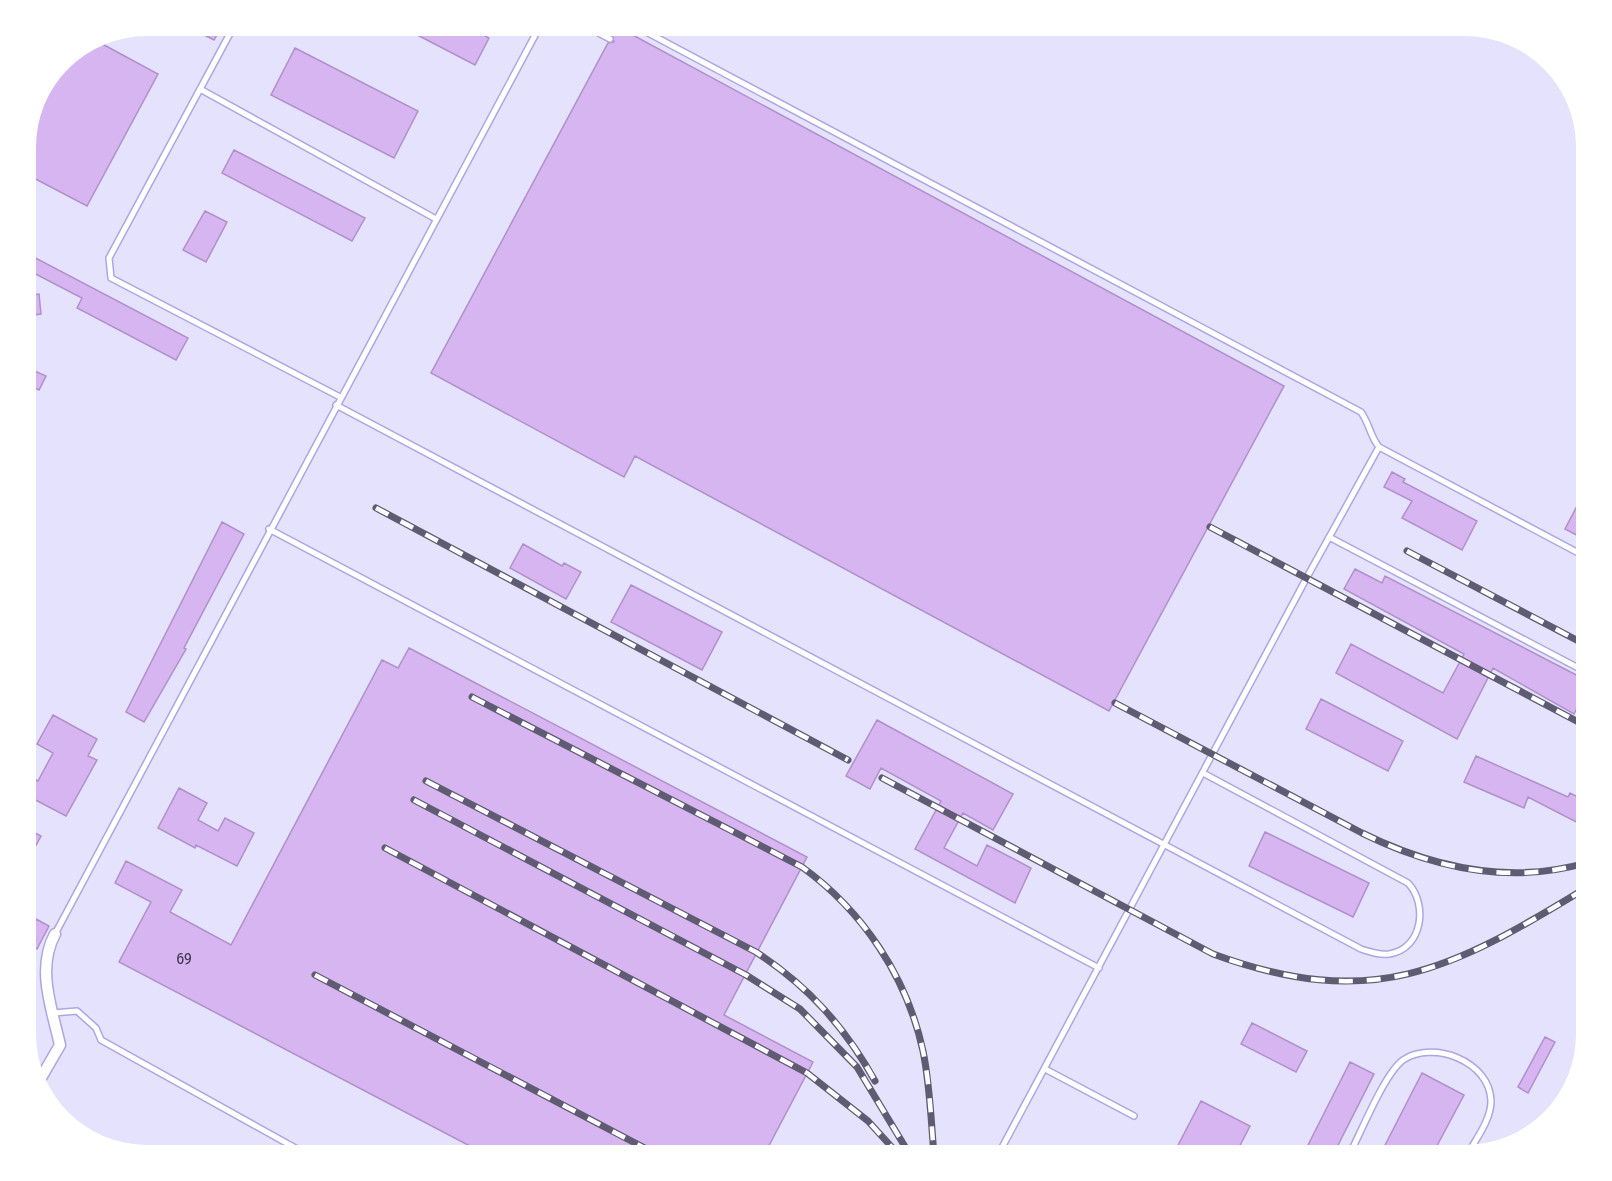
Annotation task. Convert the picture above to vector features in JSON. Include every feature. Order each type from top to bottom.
[{"type":"street","points":[[43,1074],[60,1045],[45,975],[48,947],[55,934]]},
{"type":"lane","points":[[229,36],[109,258],[111,278],[340,397]]},
{"type":"lane","points":[[55,934],[269,529],[535,36]]},
{"type":"lane","points":[[604,36],[610,39]]},
{"type":"lane","points":[[654,36],[1361,412],[1370,424],[1372,438],[1379,447],[1576,551]]},
{"type":"lane","points":[[200,89],[436,219]]},
{"type":"lane","points":[[336,405],[1165,846],[1375,953],[1390,954],[1402,949],[1418,928],[1421,915],[1420,901],[1408,883],[1203,773]]},
{"type":"lane","points":[[1003,1145],[1379,447]]},
{"type":"lane","points":[[269,529],[1099,968]]},
{"type":"lane","points":[[1329,537],[1576,666]]},
{"type":"lane","points":[[53,1014],[76,1011],[96,1028],[101,1040],[290,1145]]},
{"type":"lane","points":[[1355,1145],[1391,1072],[1402,1061],[1416,1054],[1432,1051],[1450,1054],[1464,1062],[1479,1073],[1488,1087],[1491,1101],[1488,1116],[1473,1144]]},
{"type":"lane","points":[[1045,1069],[1134,1116]]},
{"type":"building","points":[[419,36],[485,36],[489,38],[475,65]]},
{"type":"building","points":[[612,36],[635,36],[1284,386],[1109,711],[635,456],[624,477],[431,373],[608,43],[614,42]]},
{"type":"building","points":[[103,44],[158,74],[87,206],[36,179],[36,140],[42,111],[59,79],[68,68]]},
{"type":"building","points":[[295,48],[418,111],[394,158],[271,95]]},
{"type":"building","points":[[234,150],[365,218],[352,241],[222,173]]},
{"type":"building","points":[[205,211],[227,222],[206,262],[183,250]]},
{"type":"building","points":[[36,258],[188,338],[176,360],[77,308],[82,298],[36,274]]},
{"type":"building","points":[[36,294],[39,294],[41,314],[36,315]]},
{"type":"building","points":[[36,372],[46,376],[39,390],[36,389]]},
{"type":"building","points":[[1392,472],[1405,479],[1403,482],[1477,521],[1462,550],[1402,518],[1412,501],[1384,487]]},
{"type":"building","points":[[1576,508],[1576,535],[1565,529]]},
{"type":"building","points":[[222,522],[244,534],[184,648],[186,649],[144,722],[126,712]]},
{"type":"building","points":[[523,544],[562,566],[564,563],[581,572],[566,599],[510,568]]},
{"type":"building","points":[[1355,569],[1382,583],[1385,576],[1576,675],[1574,714],[1493,668],[1457,739],[1336,673],[1351,644],[1443,693],[1464,654],[1344,589]]},
{"type":"building","points":[[631,585],[722,632],[702,670],[611,622]]},
{"type":"building","points":[[409,648],[807,857],[724,1015],[813,1062],[769,1145],[468,1145],[119,962],[151,902],[115,883],[126,861],[182,890],[170,912],[231,945],[382,660],[398,668]]},
{"type":"building","points":[[1321,699],[1403,741],[1388,771],[1306,729]]},
{"type":"building","points":[[53,715],[97,739],[88,756],[97,760],[66,816],[36,800],[36,780],[38,781],[53,753],[37,744]]},
{"type":"building","points":[[877,720],[1013,794],[993,830],[963,813],[944,848],[977,866],[987,845],[1031,868],[1015,903],[915,849],[941,801],[881,768],[870,789],[846,776]]},
{"type":"building","points":[[1476,756],[1568,797],[1570,793],[1576,796],[1576,822],[1528,797],[1524,808],[1464,782]]},
{"type":"building","points":[[179,788],[207,803],[198,820],[218,831],[225,818],[254,833],[237,866],[196,845],[195,848],[158,828]]},
{"type":"building","points":[[1265,832],[1369,883],[1353,917],[1249,866]]},
{"type":"building","points":[[36,833],[41,836],[36,845]]},
{"type":"building","points":[[36,919],[49,926],[36,948]]},
{"type":"building","points":[[1252,1023],[1307,1051],[1296,1072],[1241,1044]]},
{"type":"building","points":[[1545,1037],[1555,1042],[1528,1093],[1518,1087]]},
{"type":"building","points":[[1350,1062],[1374,1074],[1338,1145],[1308,1145]]},
{"type":"building","points":[[1422,1073],[1464,1095],[1437,1145],[1385,1145]]},
{"type":"building","points":[[1201,1101],[1250,1126],[1240,1145],[1178,1145]]},
{"type":"railway","points":[[376,508],[848,760]]},
{"type":"railway","points":[[1210,527],[1576,721]]},
{"type":"railway","points":[[1407,551],[1576,640]]},
{"type":"railway","points":[[472,697],[802,867],[844,904],[863,925],[894,972],[916,1024],[927,1077],[933,1145]]},
{"type":"railway","points":[[1115,703],[1362,833],[1416,856],[1444,864],[1500,872],[1528,873],[1576,865]]},
{"type":"railway","points":[[882,778],[1213,954],[1269,971],[1319,980],[1365,980],[1408,974],[1450,961],[1493,941],[1576,894]]},
{"type":"railway","points":[[426,781],[756,952],[792,979],[824,1009],[851,1043],[875,1081]]},
{"type":"railway","points":[[414,800],[746,975],[800,1009],[857,1067],[904,1145]]},
{"type":"railway","points":[[385,848],[807,1073],[868,1121],[890,1145]]},
{"type":"railway","points":[[315,975],[639,1145]]}]
